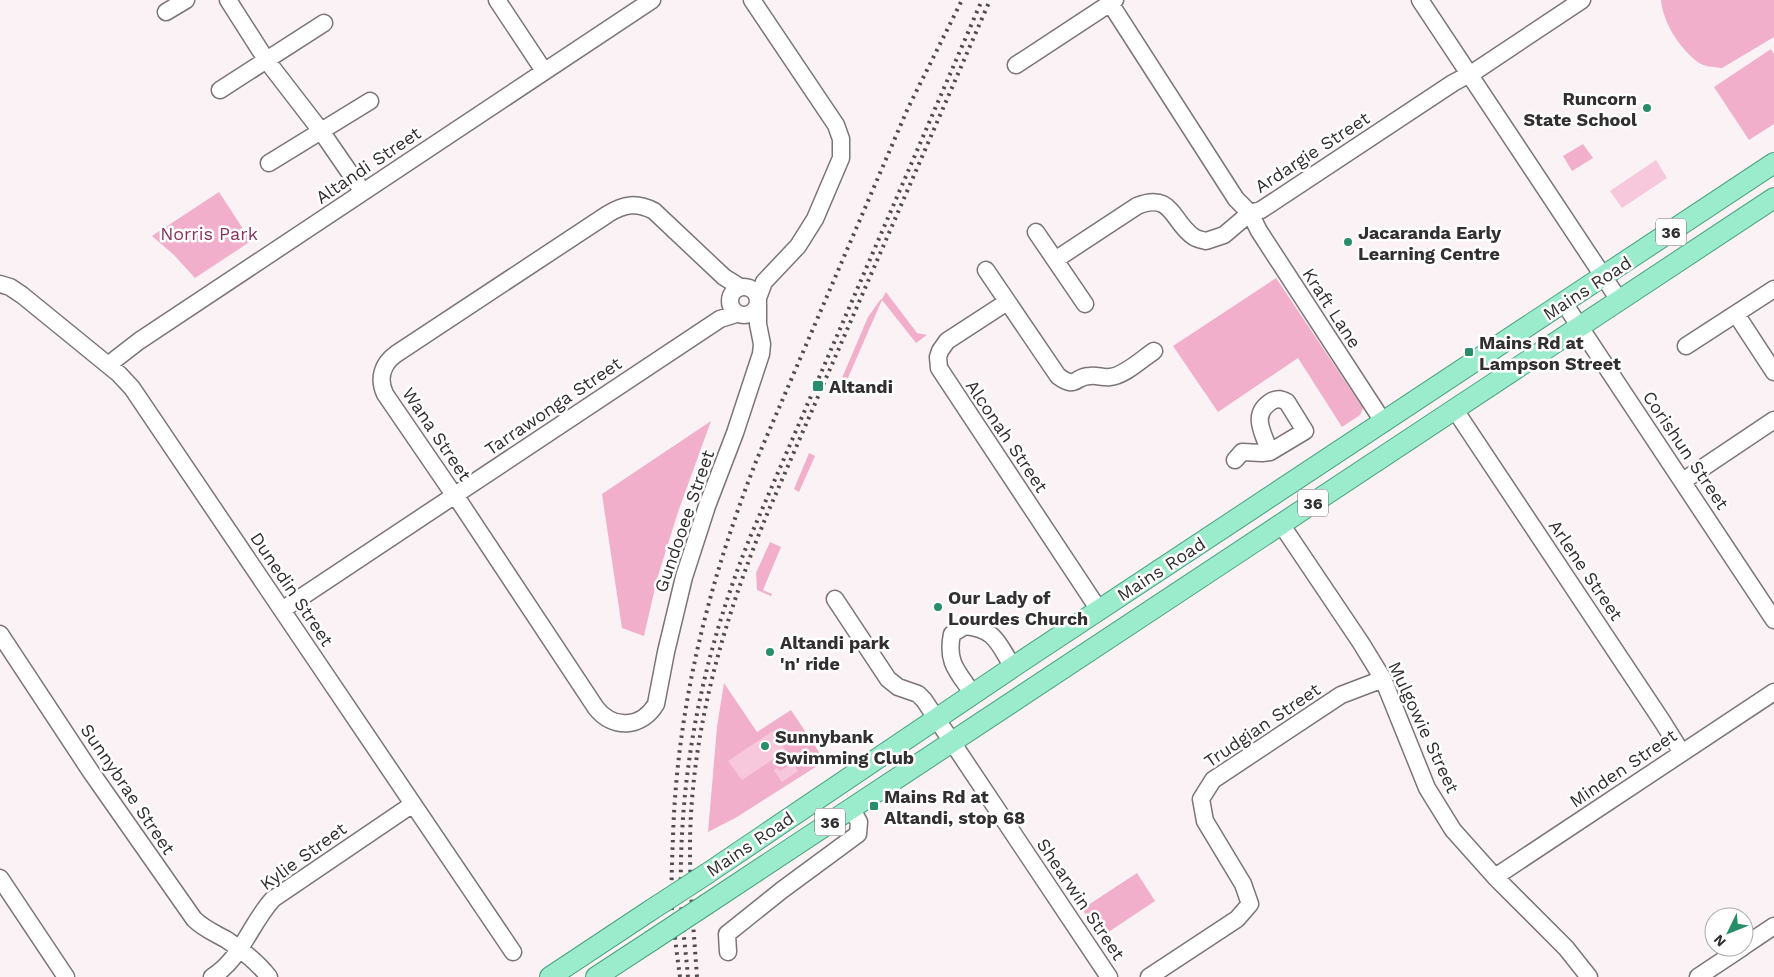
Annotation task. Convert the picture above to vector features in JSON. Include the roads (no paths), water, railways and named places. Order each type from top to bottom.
[{"type":"main road","name":"Mains Road","points":[[550,977],[708,873],[936,718],[1774,163]]},
{"type":"main road","name":"Mains Road","points":[[596,977],[1774,198]]},
{"type":"street","points":[[166,12],[186,0]]},
{"type":"street","points":[[228,0],[266,61],[321,131],[363,192]]},
{"type":"street","points":[[497,0],[544,72]]},
{"type":"street","name":"Altandi Street","points":[[108,366],[139,341],[652,0]]},
{"type":"street","points":[[742,305],[798,246],[811,228],[838,166],[842,148],[836,125],[752,0]]},
{"type":"street","points":[[1420,0],[1619,300]]},
{"type":"street","name":"Ardargie Street","points":[[1113,2],[1236,199],[1250,213],[1261,210],[1582,0]]},
{"type":"street","points":[[1016,65],[1113,2]]},
{"type":"street","points":[[220,90],[324,23]]},
{"type":"street","points":[[269,163],[370,101]]},
{"type":"street","points":[[1055,260],[1137,206],[1148,201],[1161,203],[1171,210],[1194,237],[1206,241],[1224,235],[1250,213]]},
{"type":"street","name":"Wana Street","points":[[633,723],[625,724],[608,720],[596,708],[383,389],[382,372],[391,357],[608,214],[625,205],[640,205],[654,212],[724,277],[742,305]]},
{"type":"street","name":"Kraft Lane","points":[[1250,213],[1257,228],[1384,423]]},
{"type":"street","points":[[1036,232],[1085,304]]},
{"type":"street","points":[[986,270],[1058,376],[1067,383],[1074,383],[1089,375],[1108,378],[1118,376],[1154,351]]},
{"type":"street","name":"Dunedin Street","points":[[0,284],[10,287],[22,295],[126,380],[137,394],[513,952]]},
{"type":"street","points":[[1686,346],[1774,288]]},
{"type":"street","name":"Alconah Street","points":[[1008,302],[947,342],[938,357],[939,368],[1099,610]]},
{"type":"street","name":"Corishun Street","points":[[1564,303],[1774,620]]},
{"type":"street","name":"Tarrawonga Street","points":[[282,610],[742,305]]},
{"type":"street","name":"Gundooee Street","points":[[633,723],[641,720],[652,711],[658,698],[672,624],[689,559],[735,433],[761,354],[761,335],[742,305]]},
{"type":"street","points":[[1736,314],[1774,372]]},
{"type":"street","name":"Arlene Street","points":[[1455,410],[1682,753]]},
{"type":"street","points":[[1683,481],[1774,420]]},
{"type":"street","points":[[1235,460],[1242,452],[1270,452]]},
{"type":"street","name":"Mulgowie Street","points":[[1281,524],[1383,679],[1427,788],[1453,830],[1495,877],[1566,948],[1589,977]]},
{"type":"street","name":"Shearwin Street","points":[[835,599],[888,679],[898,687],[918,694],[936,718],[1109,977]]},
{"type":"street","points":[[973,694],[951,659],[949,652],[952,634],[966,626],[985,630],[992,634],[1013,667]]},
{"type":"street","name":"Sunnybrae Street","points":[[0,634],[91,772],[194,919],[239,950],[269,977]]},
{"type":"street","name":"Trudgian Street","points":[[1148,977],[1237,919],[1250,904],[1244,884],[1205,821],[1201,799],[1212,780],[1341,695],[1383,679]]},
{"type":"street","name":"Minden Street","points":[[1495,877],[1774,692]]},
{"type":"street","name":"Kylie Street","points":[[212,977],[229,964],[259,917],[273,899],[412,804]]},
{"type":"street","points":[[728,952],[727,934],[782,890],[858,834],[859,822],[852,808]]},
{"type":"street","points":[[0,878],[66,977]]},
{"type":"street","points":[[1754,940],[1774,926]]},
{"type":"street","points":[[1698,977],[1728,957]]},
{"type":"railway","points":[[680,977],[672,900],[672,855],[676,788],[689,692],[710,598],[724,551],[757,459],[908,108],[962,0]]},
{"type":"railway","points":[[688,977],[681,901],[681,853],[684,806],[697,714],[719,624],[751,535],[982,0]]},
{"type":"railway","points":[[697,977],[690,849],[692,806],[696,762],[703,719],[724,635],[737,593],[768,512],[990,0]]},
{"type":"place","name":"Runcorn State School","points":[[1647,108]]},
{"type":"place","name":"Jacaranda Early Learning Centre","points":[[1348,242]]},
{"type":"place","name":"Mains Rd at Lampson Street","points":[[1469,352]]},
{"type":"place","name":"Altandi","points":[[818,386]]},
{"type":"place","name":"Our Lady of Lourdes Church","points":[[938,607]]},
{"type":"place","name":"Altandi park 'n' ride","points":[[770,652]]},
{"type":"place","name":"Sunnybank Swimming Club","points":[[765,746]]},
{"type":"place","name":"Mains Rd at Altandi, stop 68","points":[[874,806]]},
{"type":"park label","name":"Norris Park","points":[[209,233]]}]
